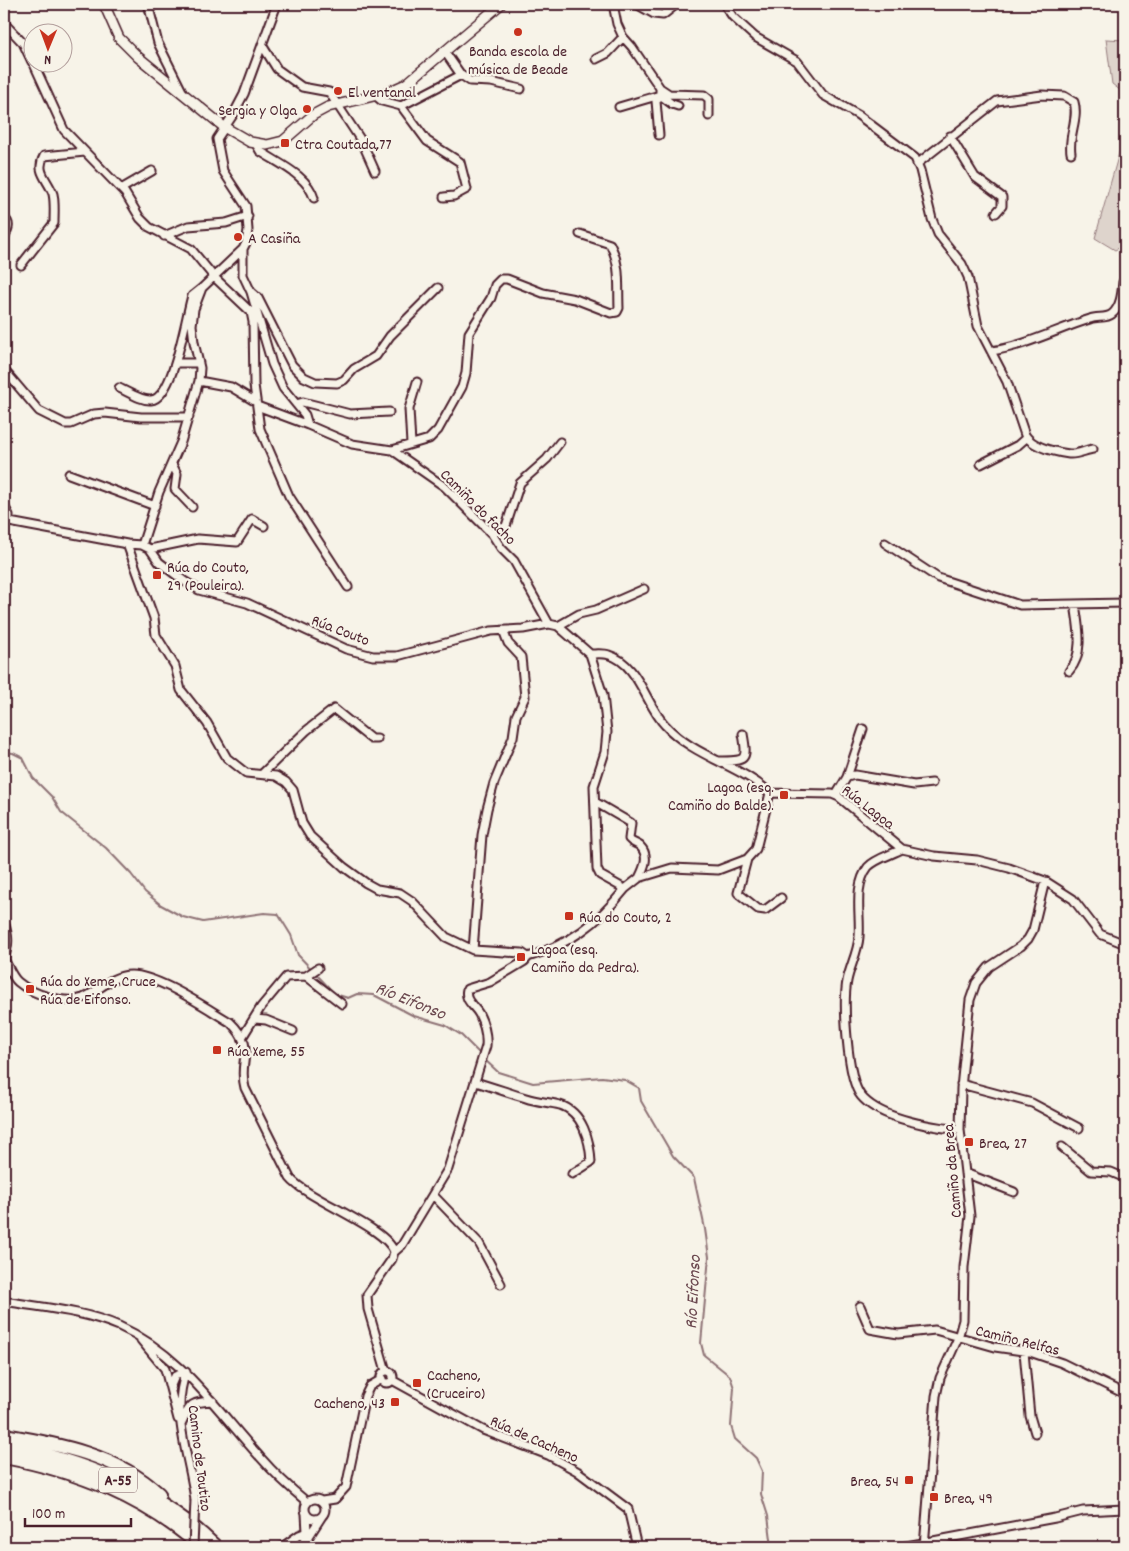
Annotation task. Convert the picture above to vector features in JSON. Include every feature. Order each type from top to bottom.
[{"type":"highway","points":[[4,1435],[61,1445],[101,1459],[154,1489],[170,1510]]},
{"type":"highway","name":"A-55","points":[[4,1446],[46,1454],[89,1467],[138,1489],[201,1532],[216,1547]]},
{"type":"highway","name":"A-55","points":[[4,1457],[44,1465],[108,1486],[165,1518],[201,1547]]},
{"type":"street","points":[[104,4],[115,32],[123,43],[224,127],[256,144],[267,145],[278,143],[313,115],[337,104],[376,96],[406,84],[501,4]]},
{"type":"street","points":[[148,4],[158,43],[185,95]]},
{"type":"street","points":[[119,388],[147,400],[153,400],[160,396],[176,363],[192,296],[243,249],[246,243],[248,216],[246,206],[223,171],[217,139],[244,94],[277,4]]},
{"type":"street","points":[[613,4],[616,24],[623,37],[632,47],[660,91],[678,106]]},
{"type":"street","points":[[636,4],[654,14],[663,15],[678,4]]},
{"type":"street","points":[[724,4],[733,17],[755,37],[797,61],[823,95],[858,115],[914,158],[932,219],[938,234],[962,264],[968,277],[978,326],[1007,382],[1026,438],[1037,445],[1071,454],[1093,449]]},
{"type":"street","points":[[4,8],[5,23],[22,42]]},
{"type":"street","points":[[596,59],[608,53],[623,37]]},
{"type":"street","points":[[262,45],[277,69],[302,87],[329,92],[362,142],[375,171]]},
{"type":"street","points":[[446,52],[461,75],[470,81],[491,82],[521,89]]},
{"type":"street","points":[[38,72],[64,130],[121,189],[149,228],[191,249],[214,277],[250,312],[262,343],[268,347]]},
{"type":"street","points":[[402,106],[461,75]]},
{"type":"street","points":[[659,135],[656,101],[660,91]]},
{"type":"street","points":[[619,107],[660,91],[670,94],[704,95],[708,99],[709,116]]},
{"type":"street","points":[[917,164],[950,136],[997,101],[1042,95],[1064,96],[1074,102],[1076,108],[1070,143],[1071,153]]},
{"type":"street","points":[[376,96],[382,101],[402,106],[426,141],[460,162],[467,189],[454,196],[444,197]]},
{"type":"street","points":[[950,136],[975,177],[1002,197],[1002,206],[996,213]]},
{"type":"street","points":[[256,144],[260,151],[302,178],[311,188],[314,198]]},
{"type":"street","points":[[20,265],[54,223],[52,191],[40,172],[40,164],[44,156],[85,152]]},
{"type":"street","points":[[121,189],[152,171]]},
{"type":"street","points":[[164,236],[188,226],[226,223],[248,216]]},
{"type":"street","points":[[4,218],[9,227],[4,238]]},
{"type":"street","points":[[200,381],[231,387],[258,405],[308,424],[352,444],[392,450],[429,439],[438,430],[462,387],[466,373],[469,333],[491,298],[495,285],[501,279],[507,279],[543,293],[558,294],[611,312],[617,312],[619,308],[619,265],[616,255],[610,244],[580,234]]},
{"type":"street","points":[[243,249],[243,276],[251,292],[283,388],[305,415],[308,424]]},
{"type":"street","points":[[991,351],[1012,348],[1053,330],[1094,317],[1108,316],[1114,313],[1122,298],[1123,282]]},
{"type":"street","points":[[4,506],[9,514],[7,522],[127,544],[142,544],[189,417],[200,381],[199,363],[192,325],[194,309],[202,288]]},
{"type":"street","points":[[251,292],[258,298],[292,365],[304,377],[315,382],[337,383],[344,380],[354,369],[376,356],[390,336],[438,288]]},
{"type":"street","points":[[253,322],[260,429],[290,496],[348,587]]},
{"type":"street","points":[[176,363],[199,363]]},
{"type":"street","points":[[5,371],[39,410],[64,424],[71,424],[94,414],[104,413],[141,417],[189,417]]},
{"type":"street","points":[[411,444],[409,409],[417,382]]},
{"type":"street","points":[[296,404],[303,402],[350,414],[389,412]]},
{"type":"street","points":[[981,464],[1018,445],[1026,438]]},
{"type":"street","points":[[492,534],[506,526],[520,483],[547,459],[560,442]]},
{"type":"street","name":"Camiño do facho","points":[[392,450],[445,487],[492,534],[501,548],[514,561],[526,586],[549,624]]},
{"type":"street","points":[[172,464],[177,474],[175,489],[192,507]]},
{"type":"street","points":[[69,474],[155,506]]},
{"type":"street","points":[[150,549],[198,539],[237,542],[252,519],[264,526]]},
{"type":"street","points":[[885,543],[938,578],[1020,604],[1125,603]]},
{"type":"street","points":[[127,544],[154,618],[156,635],[175,666],[181,690],[207,723],[227,758],[246,773],[276,776],[286,782],[293,790],[302,823],[310,836],[344,867],[377,889],[400,893],[412,901],[446,937],[473,950],[495,953],[522,953],[528,957]]},
{"type":"street","name":"Rúa Couto","points":[[142,544],[150,549],[158,562],[184,582],[199,590],[247,603],[346,649],[373,656],[397,656],[491,631],[549,624]]},
{"type":"street","points":[[558,626],[579,614],[596,610],[644,589]]},
{"type":"street","points":[[1069,672],[1074,666],[1079,644],[1075,604]]},
{"type":"street","points":[[549,624],[558,626],[590,654],[604,695],[607,732],[605,752],[594,786],[598,869],[600,875],[625,889]]},
{"type":"street","points":[[473,950],[482,834],[486,809],[494,783],[513,736],[516,716],[525,697],[523,664],[503,630]]},
{"type":"street","points":[[590,654],[608,654],[619,659],[629,669],[666,727],[716,762],[760,784],[770,793],[756,849],[747,859],[738,893],[758,909],[765,910],[781,898]]},
{"type":"street","points":[[263,774],[306,731],[334,709],[371,739],[376,739]]},
{"type":"street","points":[[836,795],[847,777],[863,729]]},
{"type":"street","points":[[716,762],[738,761],[744,758],[746,754],[743,734]]},
{"type":"street","points":[[847,777],[855,775],[914,785],[932,783]]},
{"type":"street","name":"Rúa Lagoa","points":[[770,793],[824,792],[836,795],[902,849],[934,856],[978,860],[1009,868],[1045,881],[1073,899],[1100,934],[1125,944]]},
{"type":"street","points":[[595,802],[631,823],[629,839],[640,846],[645,854],[646,862],[639,878]]},
{"type":"street","points":[[902,849],[869,866],[863,879],[857,903],[859,938],[847,982],[846,1013],[849,1066],[859,1094],[878,1109],[900,1118],[960,1130]]},
{"type":"street","points":[[382,1379],[386,1383],[392,1380],[392,1374],[386,1371],[368,1309],[367,1295],[394,1252],[402,1245],[448,1168],[486,1046],[487,1035],[478,1012],[468,1001],[467,989],[490,982],[526,962],[528,957],[556,948],[575,936],[609,910],[625,889],[639,878],[672,868],[718,870],[747,859]]},
{"type":"street","name":"Camiño da Brea","points":[[924,1545],[936,1396],[940,1378],[958,1338],[962,1320],[964,1267],[970,1216],[960,1130],[961,1084],[970,1000],[976,983],[989,967],[1021,946],[1028,939],[1033,930],[1045,881]]},
{"type":"street","points":[[4,922],[9,936],[8,948],[4,959],[17,981],[30,990],[69,1000],[83,998],[111,980],[129,975],[155,981],[230,1022],[243,1036],[245,1047],[243,1075],[245,1088],[290,1178],[296,1185],[343,1211],[385,1240],[391,1245],[394,1252]]},
{"type":"street","points":[[243,1036],[261,1007],[286,977],[313,972],[342,1004]]},
{"type":"street","points":[[255,1019],[266,1020],[293,1032]]},
{"type":"street","points":[[475,1082],[527,1099],[561,1105],[573,1111],[584,1128],[591,1149],[592,1162],[572,1174]]},
{"type":"street","points":[[961,1084],[1032,1103],[1079,1128]]},
{"type":"street","points":[[1062,1147],[1091,1171],[1111,1172],[1125,1178]]},
{"type":"street","points":[[965,1173],[1014,1192]]},
{"type":"street","points":[[433,1195],[478,1242],[501,1284]]},
{"type":"street","points":[[4,1301],[73,1311],[117,1326],[137,1336],[168,1356],[213,1401],[260,1457],[307,1502]]},
{"type":"street","name":"Camiño Relfas","points":[[860,1306],[870,1329],[898,1334],[935,1330],[995,1348],[1024,1352],[1062,1363],[1125,1394]]},
{"type":"street","points":[[137,1336],[165,1369],[180,1425]]},
{"type":"street","points":[[1024,1352],[1030,1416],[1035,1433]]},
{"type":"street","points":[[382,1379],[381,1375],[386,1371]]},
{"type":"street","points":[[170,1388],[175,1376],[186,1372]]},
{"type":"street","name":"Camino de Toutizo","points":[[186,1372],[181,1390],[180,1425],[193,1478],[195,1500],[193,1547]]},
{"type":"street","points":[[304,1544],[307,1532],[304,1508],[307,1502],[314,1498],[322,1501],[335,1499],[346,1487],[366,1396],[370,1386],[382,1379]]},
{"type":"street","name":"Rúa de Cacheno","points":[[392,1380],[483,1430],[548,1455],[577,1471],[628,1509],[637,1547]]},
{"type":"street","points":[[180,1425],[193,1402],[213,1401]]},
{"type":"street","points":[[304,1544],[325,1510],[322,1501]]},
{"type":"street","points":[[901,1547],[924,1545],[1083,1511],[1125,1509]]},
{"type":"street","points":[[306,1514],[313,1519],[322,1516]]},
{"type":"street","points":[[282,1547],[298,1535],[307,1532]]},
{"type":"shaded area","points":[[1106,39],[1125,40],[1125,94],[1112,84]]},
{"type":"shaded area","points":[[1125,132],[1125,245],[1115,250],[1095,238]]},
{"type":"waterway","name":"Río Eifonso","points":[[4,752],[13,753],[23,758],[33,778],[52,797],[61,812],[106,848],[145,892],[161,905],[183,917],[203,922],[264,913],[278,914],[291,935],[298,955],[335,994],[348,998],[357,994],[374,995],[414,1016],[445,1025],[461,1035],[481,1055]]},
{"type":"waterway","name":"Río Eifonso","points":[[484,1059],[498,1072],[533,1083],[602,1077],[625,1080],[639,1088],[641,1101],[673,1156],[694,1178],[709,1257],[701,1343],[704,1355],[730,1376],[734,1388],[731,1426],[735,1439],[756,1458],[762,1471],[761,1494],[768,1516],[772,1547]]},
{"type":"place","name":"Banda escola de música de Beade","points":[[518,32]]},
{"type":"place","name":"El ventanal","points":[[338,91]]},
{"type":"place","name":"Sergia y Olga","points":[[307,109]]},
{"type":"place","name":"Ctra Coutada,77","points":[[285,143]]},
{"type":"place","name":"A Casiña","points":[[238,237]]},
{"type":"place","name":"Rúa do Couto, 29 (Pouleira).","points":[[157,575]]},
{"type":"place","name":"Lagoa (esq. Camiño do Balde).","points":[[784,795]]},
{"type":"place","name":"Rúa do Couto, 2","points":[[569,916]]},
{"type":"place","name":"Lagoa (esq. Camiño da Pedra).","points":[[521,957]]},
{"type":"place","name":"Rúa do Xeme, Cruce Rúa de Eifonso.","points":[[30,989]]},
{"type":"place","name":"Rúa Xeme, 55","points":[[217,1050]]},
{"type":"place","name":"Brea, 27","points":[[969,1142]]},
{"type":"place","name":"Cacheno, (Cruceiro)","points":[[417,1383]]},
{"type":"place","name":"Cacheno, 43","points":[[395,1402]]},
{"type":"place","name":"Brea, 54","points":[[909,1480]]},
{"type":"place","name":"Brea, 49","points":[[934,1497]]}]
